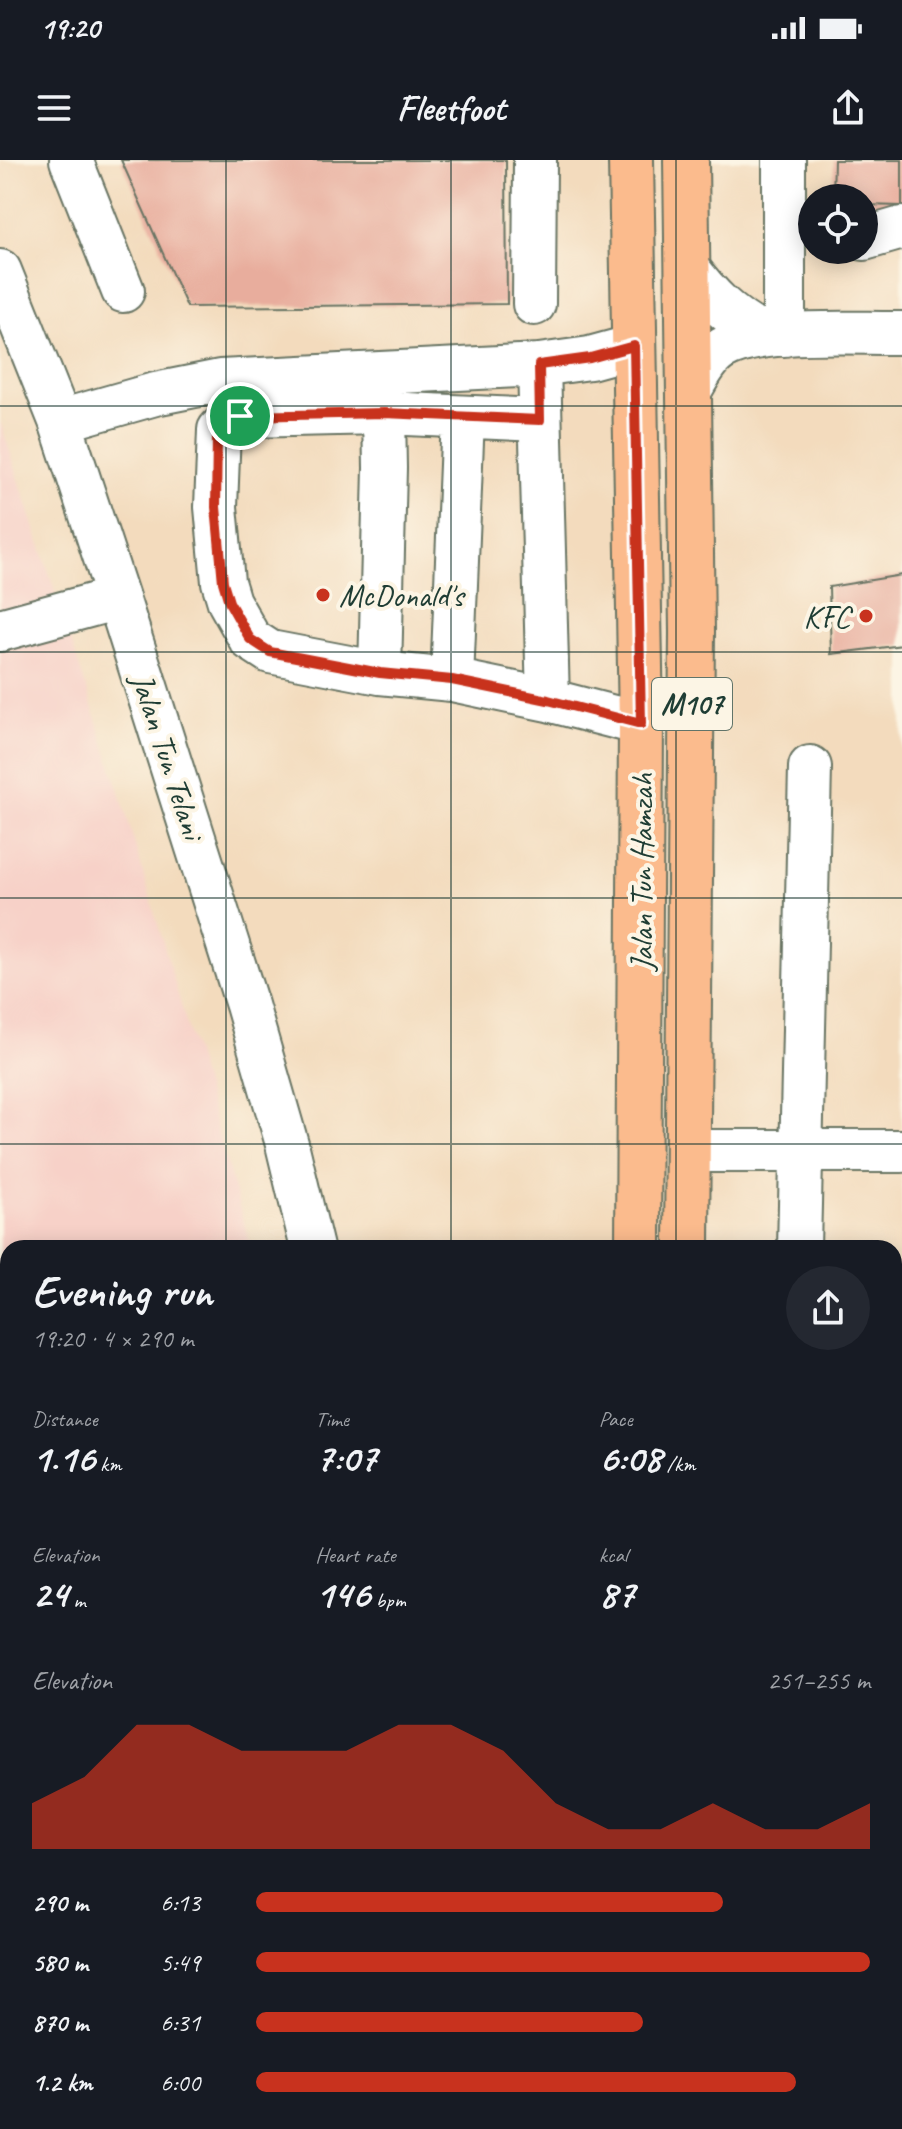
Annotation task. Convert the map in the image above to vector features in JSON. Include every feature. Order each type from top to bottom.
[{"type":"main road","name":"Jalan Tun Hamzah","points":[[631,160],[641,724],[638,1240]]},
{"type":"main road","name":"Jalan Tun Hamzah","points":[[686,160],[692,632],[687,1240]]},
{"type":"street","points":[[71,160],[123,291]]},
{"type":"street","points":[[534,304],[535,160]]},
{"type":"street","points":[[773,335],[798,247],[784,160]]},
{"type":"street","points":[[878,235],[902,228]]},
{"type":"street","points":[[687,267],[722,309],[741,324],[773,335]]},
{"type":"street","name":"Jalan Tun Telani","points":[[0,271],[60,421],[118,598],[247,1005],[287,1144],[310,1240]]},
{"type":"street","points":[[690,391],[703,368],[717,352],[738,342],[773,335],[902,333]]},
{"type":"street","points":[[60,421],[155,394],[220,381],[539,365],[590,358],[634,346]]},
{"type":"street","points":[[539,365],[548,700]]},
{"type":"street","points":[[540,420],[384,413],[240,416],[230,419],[219,430],[216,471],[223,582],[229,602],[250,639],[270,652],[380,673],[452,680],[641,724]]},
{"type":"street","points":[[380,673],[384,413]]},
{"type":"street","points":[[452,680],[463,417]]},
{"type":"street","points":[[0,630],[118,598]]},
{"type":"street","points":[[799,1240],[810,767]]},
{"type":"street","points":[[688,1151],[902,1151]]},
{"type":"shaded area","points":[[0,421],[118,786],[249,1240],[0,1240]]},
{"type":"building","points":[[121,160],[506,160],[507,304],[187,307]]},
{"type":"building","points":[[834,160],[902,160],[902,206],[878,205],[878,184],[833,184]]},
{"type":"building","name":"KFC","points":[[902,575],[902,645],[831,654],[829,587]]},
{"type":"place","name":"McDonald's","points":[[323,595]]},
{"type":"place","name":"KFC","points":[[866,616]]},
{"type":"route","points":[[634,346],[641,724],[452,680],[380,673],[270,652],[250,639],[238,622],[223,582],[216,507],[217,437],[223,425],[240,416],[384,413],[540,420],[539,365],[590,358],[634,346]]}]
